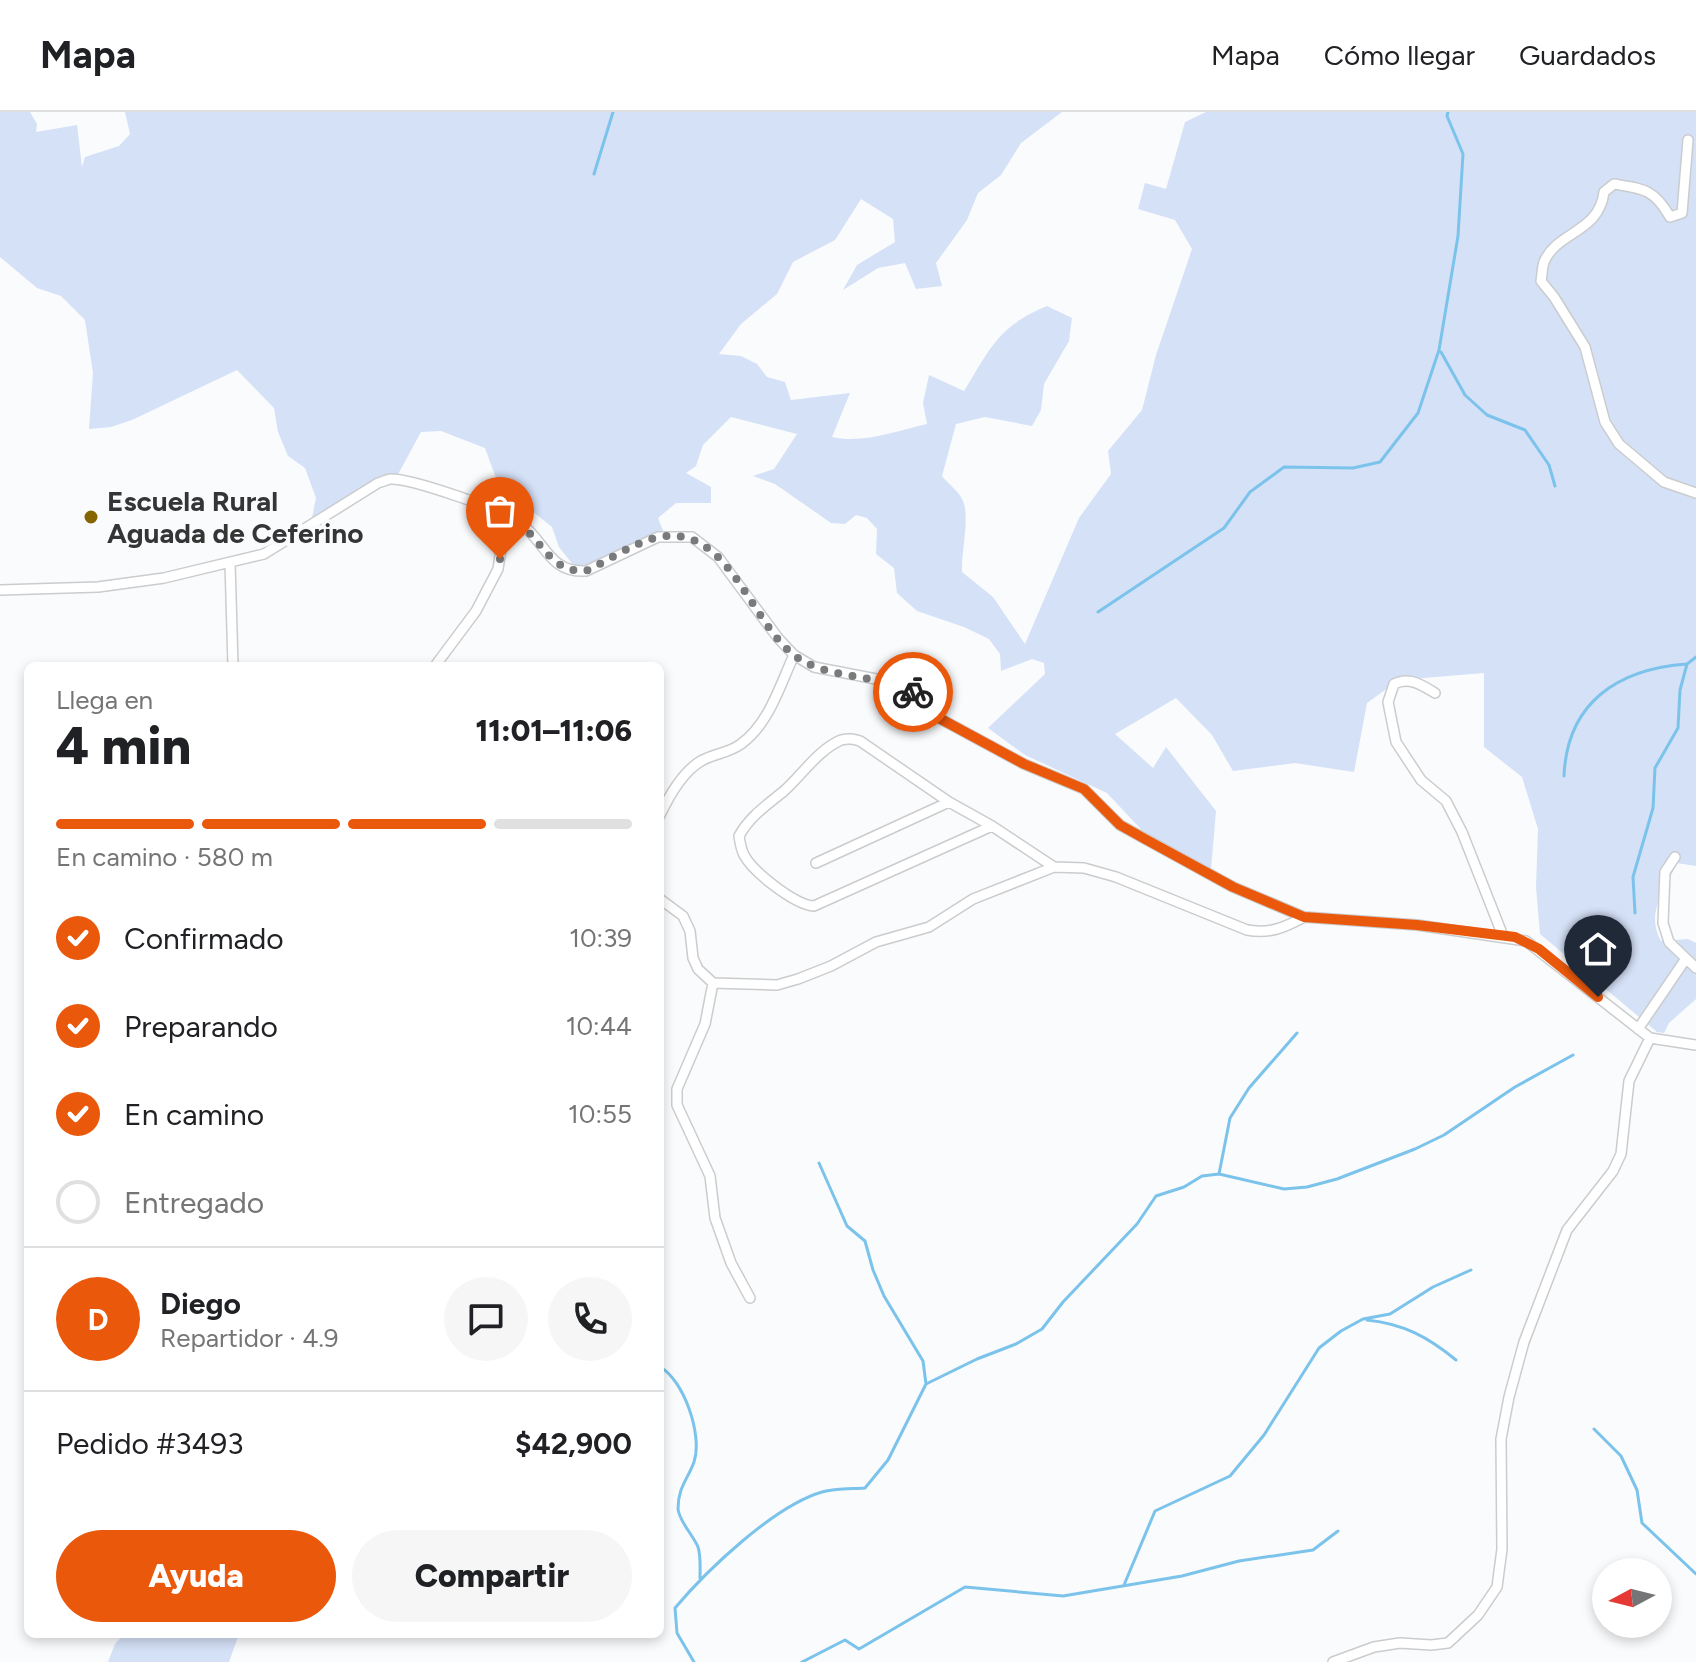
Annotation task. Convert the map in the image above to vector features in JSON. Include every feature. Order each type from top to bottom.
[{"type":"street","points":[[1688,140],[1682,213],[1670,217],[1661,202],[1647,189],[1614,184],[1604,192],[1602,208],[1582,231],[1560,243],[1544,261],[1541,281],[1585,347],[1605,422],[1619,444],[1664,482],[1696,493]]},
{"type":"street","points":[[0,590],[98,587],[164,578],[264,554],[378,483],[390,479],[491,508],[518,521],[560,567],[573,572],[586,571],[658,537],[692,537],[718,557],[794,655],[814,667],[902,684],[914,692],[937,717],[1024,764],[1084,789],[1120,825],[1233,887],[1304,917],[1417,925],[1526,941],[1650,1038],[1696,1045]]},
{"type":"street","points":[[438,662],[476,611],[498,569],[506,517]]},
{"type":"street","points":[[230,562],[233,662]]},
{"type":"street","points":[[664,807],[670,794],[701,761],[739,746],[758,727],[794,655]]},
{"type":"street","points":[[1435,693],[1417,683],[1402,680],[1394,684],[1388,702],[1396,742],[1421,780],[1446,801],[1462,832],[1503,936]]},
{"type":"street","points":[[992,826],[814,906],[802,904],[756,870],[743,854],[739,841],[742,830],[760,810],[784,791],[818,756],[844,739],[851,738],[860,741],[949,802],[992,826],[1054,867]]},
{"type":"street","points":[[816,863],[949,802]]},
{"type":"street","points":[[1675,857],[1665,872],[1663,923],[1669,942],[1696,968]]},
{"type":"street","points":[[664,902],[683,916],[690,931],[693,958],[698,969],[713,983],[777,985],[831,966],[876,942],[929,927],[973,899],[1054,867],[1084,868],[1116,877],[1247,930],[1275,931],[1304,917]]},
{"type":"street","points":[[1638,1029],[1685,960]]},
{"type":"street","points":[[713,983],[705,1024],[677,1089],[677,1105],[710,1176],[715,1218],[731,1263],[750,1298]]},
{"type":"street","points":[[1333,1662],[1374,1647],[1400,1643],[1448,1643],[1478,1615],[1497,1587],[1502,1549],[1501,1439],[1524,1342],[1567,1230],[1613,1171],[1621,1154],[1629,1081],[1650,1038]]},
{"type":"shaded area","points":[[0,112],[30,112],[37,124],[36,132],[77,125],[82,167],[85,157],[119,146],[130,134],[125,112],[1062,112],[1021,143],[1001,175],[978,193],[967,220],[936,263],[942,286],[916,289],[905,263],[878,268],[843,290],[857,265],[895,242],[893,219],[861,199],[835,240],[793,262],[777,294],[741,324],[719,354],[741,356],[757,364],[767,377],[785,382],[791,400],[850,393],[832,437],[868,438],[927,424],[923,403],[929,375],[964,391],[997,340],[1030,314],[1047,306],[1072,318],[1069,341],[1044,384],[1041,410],[1032,426],[985,417],[956,424],[942,476],[959,494],[965,508],[962,572],[993,597],[1025,644],[1079,518],[1111,474],[1108,451],[1142,410],[1156,355],[1192,249],[1175,220],[1138,209],[1145,183],[1166,189],[1185,122],[1206,112],[1696,112],[1696,866],[1677,863],[1658,902],[1655,921],[1661,941],[1688,939],[1696,943],[1696,999],[1669,1023],[1664,1033],[1657,1032],[1540,934],[1536,887],[1538,829],[1522,777],[1484,747],[1484,673],[1399,680],[1367,703],[1354,772],[1295,763],[1233,771],[1212,735],[1176,698],[1115,734],[1153,768],[1166,747],[1216,811],[1211,869],[1151,840],[1107,793],[1025,755],[988,728],[1045,674],[1044,663],[1032,659],[1001,671],[1000,654],[989,639],[917,611],[897,593],[894,568],[876,554],[877,529],[867,518],[856,515],[845,524],[831,523],[775,484],[753,476],[774,469],[797,434],[731,417],[703,445],[696,466],[686,473],[711,487],[711,503],[676,503],[658,518],[666,538],[614,564],[594,569],[574,566],[559,547],[552,527],[532,511],[501,500],[485,448],[441,431],[421,432],[396,478],[310,528],[316,498],[305,468],[288,456],[278,432],[274,408],[237,370],[132,420],[111,427],[89,429],[93,373],[85,320],[61,296],[37,288],[0,257]]},
{"type":"shaded area","points":[[120,1638],[238,1638],[229,1662],[108,1662]]},
{"type":"waterway","points":[[594,174],[613,112]]},
{"type":"waterway","points":[[1098,612],[1224,528],[1250,492],[1284,467],[1353,468],[1380,462],[1418,413],[1439,350],[1458,236],[1463,154],[1448,112]]},
{"type":"waterway","points":[[1441,352],[1465,395],[1487,415],[1525,430],[1549,465],[1555,486]]},
{"type":"waterway","points":[[1635,913],[1633,877],[1653,808],[1655,768],[1678,728],[1680,690],[1687,664],[1696,657]]},
{"type":"waterway","points":[[1564,776],[1567,750],[1575,728],[1600,694],[1639,673],[1687,664]]},
{"type":"waterway","points":[[1219,1174],[1230,1118],[1249,1088],[1297,1033]]},
{"type":"waterway","points":[[694,1662],[677,1633],[675,1608],[705,1576],[742,1541],[803,1499],[838,1489],[865,1488],[888,1460],[926,1384],[1016,1344],[1042,1329],[1063,1302],[1137,1224],[1156,1196],[1184,1187],[1202,1176],[1219,1174],[1284,1189],[1337,1179],[1444,1135],[1515,1087],[1573,1055]]},
{"type":"waterway","points":[[819,1163],[847,1226],[865,1241],[884,1296],[923,1361],[926,1384]]},
{"type":"waterway","points":[[1124,1585],[1155,1511],[1230,1476],[1264,1435],[1319,1348],[1363,1319],[1390,1314],[1433,1287],[1471,1270]]},
{"type":"waterway","points":[[1367,1320],[1415,1333],[1456,1360]]},
{"type":"waterway","points":[[664,1370],[684,1396],[694,1424],[694,1462],[680,1495],[678,1509],[698,1547],[700,1578]]},
{"type":"waterway","points":[[1594,1429],[1621,1456],[1637,1490],[1642,1523],[1696,1574]]},
{"type":"waterway","points":[[802,1662],[845,1640],[859,1649],[965,1587],[1063,1596],[1182,1576],[1239,1561],[1313,1550],[1338,1531]]},
{"type":"way so far","points":[[500,559],[506,517],[518,521],[560,567],[573,572],[586,571],[658,537],[692,537],[718,557],[794,655],[814,667],[902,684],[913,692]]},
{"type":"place","name":"Escuela Rural Aguada de Ceferino","points":[[91,517]]},
{"type":"route","points":[[913,692],[937,717],[1024,764],[1084,789],[1120,825],[1233,887],[1288,912],[1304,917],[1417,925],[1515,937],[1539,949],[1598,997]]}]
